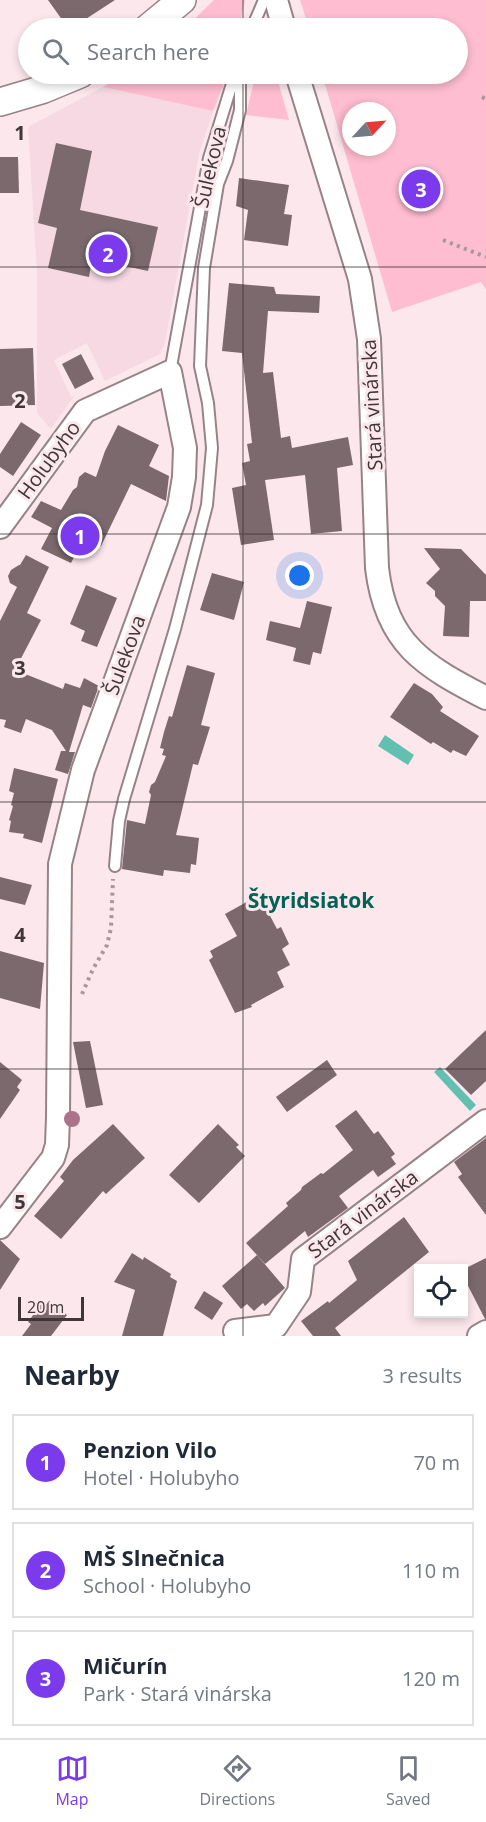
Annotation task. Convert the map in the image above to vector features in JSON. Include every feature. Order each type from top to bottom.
[{"type":"street","points":[[160,18],[182,0]]},
{"type":"street","points":[[276,0],[281,18]]},
{"type":"street","points":[[0,102],[56,84]]},
{"type":"street","name":"Stará vinárska","points":[[300,84],[360,279],[364,301],[369,339],[377,568],[382,597],[396,628],[418,656],[436,671],[486,698]]},
{"type":"street","name":"Holubyho","points":[[0,527],[85,411],[170,372]]},
{"type":"street","name":"Šulekova","points":[[0,1227],[46,1169],[56,1149],[60,864],[82,770],[179,507],[184,477],[184,448],[170,372]]},
{"type":"street","name":"Stará vinárska","points":[[235,1330],[276,1326],[299,1292],[303,1259],[486,1122]]},
{"type":"street","points":[[479,1336],[486,1332]]},
{"type":"lane","points":[[256,18],[264,0]]},
{"type":"lane","name":"Šulekova","points":[[170,372],[209,158],[232,84]]},
{"type":"lane","points":[[115,866],[119,821],[124,799],[176,629],[207,505],[213,448],[208,403],[200,366],[204,268],[218,184],[227,161],[240,110],[240,84]]},
{"type":"path","points":[[442,240],[486,257]]},
{"type":"path","points":[[81,996],[107,945],[111,928],[115,866]]},
{"type":"shaded area","points":[[214,0],[245,0],[241,18],[195,18]]},
{"type":"shaded area","points":[[300,0],[486,0],[486,289],[481,282],[392,312],[346,156],[396,156],[396,102],[342,102],[342,142],[325,84],[468,84],[468,18],[306,18]]},
{"type":"shaded area","points":[[108,84],[224,84],[213,111],[103,87]]},
{"type":"shaded area","points":[[279,84],[289,120],[246,115],[253,85]]},
{"type":"shaded area","points":[[103,87],[213,111],[199,154],[165,343],[160,354],[105,381],[87,343],[54,360],[71,397],[74,396],[51,429],[37,413],[37,271],[28,127]]},
{"type":"shaded area","points":[[385,735],[414,755],[408,765],[378,746]]},
{"type":"shaded area","points":[[440,1067],[476,1105],[470,1111],[434,1072]]},
{"type":"building","points":[[48,0],[115,0],[87,18],[61,18]]},
{"type":"building","points":[[56,143],[92,151],[80,210],[158,227],[148,271],[92,259],[89,277],[48,268],[57,228],[38,223]]},
{"type":"building","points":[[0,157],[18,157],[19,193],[0,193]]},
{"type":"building","points":[[239,178],[289,185],[284,214],[292,215],[288,246],[244,240],[248,210],[236,206]]},
{"type":"building","points":[[229,283],[274,287],[276,294],[320,296],[319,313],[268,311],[263,373],[273,372],[281,438],[290,436],[292,448],[348,437],[353,465],[337,468],[342,531],[311,534],[305,475],[265,480],[274,540],[241,545],[232,488],[246,485],[242,463],[250,461],[247,444],[252,443],[242,353],[222,351]]},
{"type":"building","points":[[33,348],[35,405],[0,406],[0,349]]},
{"type":"building","points":[[81,354],[94,379],[75,389],[62,364]]},
{"type":"building","points":[[21,422],[41,435],[13,476],[0,467],[0,454]]},
{"type":"building","points":[[118,425],[159,445],[149,466],[169,476],[166,501],[131,484],[101,546],[84,538],[71,563],[41,549],[52,528],[31,517],[41,501],[61,510],[77,487],[79,477],[85,472],[96,477],[105,451]]},
{"type":"building","points":[[424,548],[461,549],[486,575],[486,601],[470,601],[469,637],[443,636],[445,606],[435,596],[435,591],[426,583],[440,569]]},
{"type":"building","points":[[26,555],[49,567],[27,613],[41,620],[15,670],[63,689],[65,683],[80,688],[84,678],[99,686],[91,708],[83,705],[69,752],[75,752],[68,774],[55,770],[61,751],[66,751],[52,730],[26,719],[21,733],[4,727],[6,720],[0,719],[0,621],[17,587],[10,583],[8,576],[11,570],[20,565]]},
{"type":"building","points":[[212,573],[244,582],[234,620],[200,610]]},
{"type":"building","points":[[86,585],[117,598],[97,647],[81,641],[85,631],[70,624]]},
{"type":"building","points":[[307,601],[332,607],[321,654],[313,652],[310,665],[293,661],[296,648],[266,640],[270,621],[300,628]]},
{"type":"building","points":[[187,665],[215,673],[201,725],[210,727],[198,765],[193,764],[176,835],[199,838],[196,865],[191,864],[190,873],[164,870],[163,876],[122,869],[127,820],[145,824],[151,785],[155,782],[166,756],[162,755],[164,749],[160,748],[164,732],[169,716],[172,717]]},
{"type":"building","points":[[414,683],[432,694],[443,707],[440,711],[479,736],[466,756],[453,750],[451,753],[433,742],[431,744],[390,717]]},
{"type":"building","points":[[14,768],[58,779],[42,843],[23,838],[24,834],[9,832],[14,793],[9,791]]},
{"type":"building","points":[[0,877],[32,885],[25,905],[0,899]]},
{"type":"building","points":[[259,895],[277,929],[281,927],[289,944],[282,949],[290,965],[277,972],[284,987],[251,1005],[252,1007],[235,1013],[209,960],[213,957],[210,951],[237,936],[225,914]]},
{"type":"building","points":[[0,951],[44,963],[40,1009],[0,998]]},
{"type":"building","points":[[486,1030],[486,1081],[471,1095],[445,1069]]},
{"type":"building","points":[[90,1041],[103,1105],[86,1108],[73,1042]]},
{"type":"building","points":[[327,1060],[337,1075],[287,1112],[276,1097]]},
{"type":"building","points":[[0,1062],[22,1080],[17,1087],[20,1090],[0,1119]]},
{"type":"building","points":[[356,1110],[374,1134],[378,1131],[395,1154],[391,1157],[396,1164],[378,1177],[373,1170],[339,1196],[348,1208],[308,1237],[305,1231],[265,1264],[246,1243],[288,1206],[286,1203],[302,1187],[321,1173],[323,1174],[353,1150],[335,1126]]},
{"type":"building","points":[[113,1124],[145,1158],[106,1194],[103,1191],[61,1239],[34,1216],[64,1181],[60,1177],[73,1160]]},
{"type":"building","points":[[218,1124],[239,1145],[236,1147],[245,1156],[199,1203],[169,1175]]},
{"type":"building","points":[[486,1138],[486,1215],[458,1177],[462,1174],[454,1162]]},
{"type":"building","points":[[404,1217],[429,1252],[335,1328],[341,1336],[313,1336],[301,1321],[328,1301],[329,1303],[357,1280],[348,1261]]},
{"type":"building","points":[[0,1240],[20,1259],[0,1290]]},
{"type":"building","points":[[132,1253],[143,1260],[144,1257],[171,1274],[170,1277],[177,1281],[163,1336],[122,1336],[135,1290],[114,1282]]},
{"type":"building","points":[[257,1255],[285,1288],[265,1306],[263,1303],[254,1311],[247,1304],[241,1309],[222,1286]]},
{"type":"building","points":[[486,1258],[486,1319],[468,1286],[468,1267]]},
{"type":"building","points":[[204,1291],[223,1303],[212,1320],[194,1308]]},
{"type":"building","points":[[49,1301],[67,1315],[51,1336],[22,1336],[31,1324],[28,1322],[42,1303],[45,1306]]},
{"type":"place","name":"Mičurín","points":[[421,189]]},
{"type":"place","name":"MŠ Slnečnica","points":[[108,254]]},
{"type":"place","name":"Penzion Vilo","points":[[80,536]]},
{"type":"district","name":"Štyridsiatok","points":[[311,901]]}]
